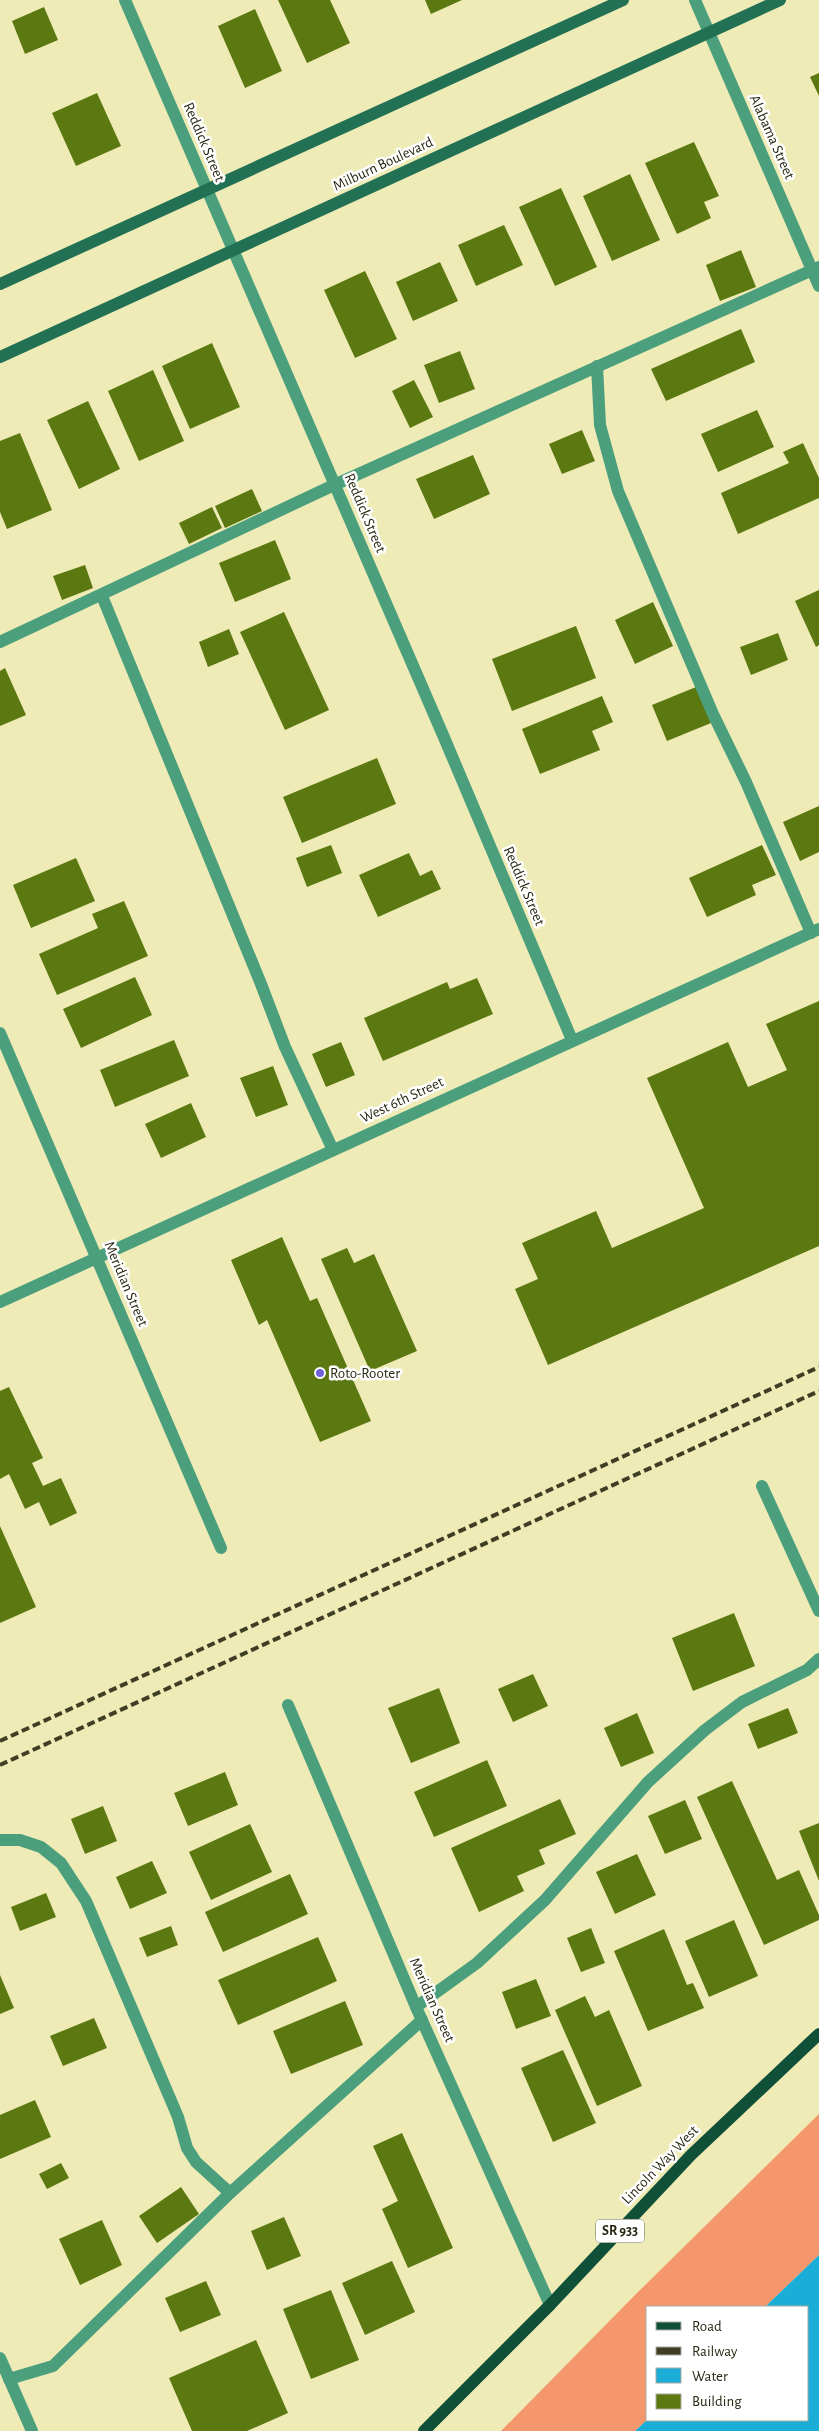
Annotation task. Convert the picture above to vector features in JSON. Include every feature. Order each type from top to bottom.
[{"type":"main road","name":"Lincoln Way West","points":[[424,2431],[550,2305],[691,2155],[819,2034]]},
{"type":"street","name":"Reddick Street","points":[[125,0],[572,1040]]},
{"type":"street","points":[[0,284],[623,0]]},
{"type":"street","name":"Alabama Street","points":[[695,0],[816,268],[819,286]]},
{"type":"street","name":"Milburn Boulevard","points":[[0,357],[780,0]]},
{"type":"street","points":[[0,642],[102,596],[334,485],[816,268]]},
{"type":"street","points":[[597,366],[600,426],[618,491],[713,714],[815,931]]},
{"type":"street","points":[[102,596],[285,1047],[333,1150]]},
{"type":"street","name":"West 6th Street","points":[[0,1302],[815,931]]},
{"type":"street","name":"Meridian Street","points":[[0,1033],[221,1548]]},
{"type":"street","points":[[762,1486],[819,1610]]},
{"type":"street","points":[[416,2007],[477,1964],[545,1900],[648,1782],[704,1730],[742,1702],[807,1670],[819,1659]]},
{"type":"street","name":"Meridian Street","points":[[288,1705],[416,2007],[550,2305]]},
{"type":"street","points":[[0,1840],[20,1840],[41,1847],[61,1863],[86,1901],[178,2117],[187,2148],[196,2162],[230,2193]]},
{"type":"street","points":[[9,2379],[53,2366],[230,2193],[422,2020]]},
{"type":"street","points":[[0,2358],[32,2431]]},
{"type":"shaded area","points":[[819,2114],[819,2255],[766,2306],[646,2306],[646,2421],[635,2431],[501,2431],[635,2295]]},
{"type":"water","points":[[819,2255],[819,2431],[635,2431],[646,2421],[809,2421],[809,2306],[766,2306]]},
{"type":"building","points":[[278,0],[330,0],[350,43],[307,63]]},
{"type":"building","points":[[425,0],[462,0],[431,14]]},
{"type":"building","points":[[44,7],[58,40],[25,54],[12,21]]},
{"type":"building","points":[[255,9],[282,71],[245,88],[218,26]]},
{"type":"building","points":[[819,73],[819,96],[810,77]]},
{"type":"building","points":[[97,93],[121,146],[76,166],[52,113]]},
{"type":"building","points":[[694,142],[719,196],[704,202],[711,218],[677,234],[645,163]]},
{"type":"building","points":[[630,174],[660,240],[612,261],[583,196]]},
{"type":"building","points":[[561,188],[597,267],[555,286],[519,207]]},
{"type":"building","points":[[504,225],[523,265],[476,286],[458,245]]},
{"type":"building","points":[[741,250],[756,287],[720,301],[706,265]]},
{"type":"building","points":[[440,262],[458,301],[413,321],[396,282]]},
{"type":"building","points":[[365,271],[397,339],[355,358],[324,290]]},
{"type":"building","points":[[741,329],[755,362],[666,401],[651,369]]},
{"type":"building","points":[[212,343],[240,407],[190,429],[162,366]]},
{"type":"building","points":[[460,351],[475,389],[439,403],[424,365]]},
{"type":"building","points":[[153,370],[184,441],[139,461],[108,391]]},
{"type":"building","points":[[414,380],[433,417],[410,428],[392,391]]},
{"type":"building","points":[[88,401],[120,469],[79,489],[47,420]]},
{"type":"building","points":[[757,410],[774,447],[718,472],[701,434]]},
{"type":"building","points":[[582,430],[595,461],[562,474],[549,444]]},
{"type":"building","points":[[20,433],[52,510],[7,529],[0,512],[0,441]]},
{"type":"building","points":[[803,443],[819,478],[819,498],[738,534],[721,493],[789,463],[783,452]]},
{"type":"building","points":[[473,455],[490,494],[434,519],[416,479]]},
{"type":"building","points":[[252,489],[262,511],[225,528],[215,506]]},
{"type":"building","points":[[212,507],[222,528],[189,544],[179,523]]},
{"type":"building","points":[[275,540],[291,579],[235,602],[219,563]]},
{"type":"building","points":[[85,565],[93,588],[62,600],[53,576]]},
{"type":"building","points":[[819,590],[819,645],[816,647],[795,601]]},
{"type":"building","points":[[653,602],[673,646],[635,664],[615,620]]},
{"type":"building","points":[[284,612],[329,710],[285,730],[240,632]]},
{"type":"building","points":[[576,626],[596,678],[512,711],[492,659]]},
{"type":"building","points":[[229,629],[239,654],[208,667],[199,642]]},
{"type":"building","points":[[778,633],[788,660],[751,675],[740,647]]},
{"type":"building","points":[[5,668],[26,715],[0,726],[0,671]]},
{"type":"building","points":[[696,687],[711,723],[667,741],[652,705]]},
{"type":"building","points":[[602,696],[613,722],[592,731],[600,750],[540,774],[522,729]]},
{"type":"building","points":[[377,758],[396,804],[302,843],[283,797]]},
{"type":"building","points":[[819,806],[819,852],[800,861],[783,822]]},
{"type":"building","points":[[331,845],[342,873],[307,887],[296,858]]},
{"type":"building","points":[[762,845],[776,875],[752,885],[756,895],[707,917],[689,878]]},
{"type":"building","points":[[409,853],[420,876],[432,870],[441,889],[378,917],[359,875]]},
{"type":"building","points":[[76,858],[95,901],[31,928],[13,885]]},
{"type":"building","points":[[124,901],[148,956],[57,995],[39,954],[98,928],[92,914]]},
{"type":"building","points":[[135,977],[152,1015],[81,1048],[63,1009]]},
{"type":"building","points":[[477,978],[493,1014],[383,1061],[364,1018],[447,982],[450,989]]},
{"type":"building","points":[[819,1001],[819,1246],[548,1365],[515,1289],[538,1279],[522,1243],[596,1211],[612,1248],[704,1208],[647,1078],[728,1042],[748,1087],[787,1070],[766,1024]]},
{"type":"building","points":[[174,1040],[189,1076],[115,1107],[100,1070]]},
{"type":"building","points":[[341,1042],[355,1075],[326,1087],[312,1054]]},
{"type":"building","points":[[273,1066],[288,1105],[256,1117],[240,1078]]},
{"type":"building","points":[[191,1103],[206,1137],[161,1158],[145,1124]]},
{"type":"building","name":"Roto-Rooter","points":[[282,1237],[310,1301],[317,1298],[371,1421],[320,1442],[267,1320],[259,1325],[231,1260]]},
{"type":"building","points":[[347,1248],[354,1263],[374,1254],[417,1351],[370,1371],[321,1259]]},
{"type":"building","points":[[9,1387],[43,1458],[32,1463],[43,1486],[61,1478],[77,1513],[50,1526],[39,1502],[25,1509],[9,1474],[0,1479],[0,1391]]},
{"type":"building","points":[[0,1526],[36,1607],[0,1623]]},
{"type":"building","points":[[734,1613],[755,1666],[693,1691],[672,1638]]},
{"type":"building","points":[[533,1674],[548,1706],[513,1722],[498,1689]]},
{"type":"building","points":[[439,1688],[460,1743],[411,1763],[388,1708]]},
{"type":"building","points":[[788,1708],[798,1733],[758,1749],[748,1724]]},
{"type":"building","points":[[637,1713],[654,1753],[621,1767],[604,1728]]},
{"type":"building","points":[[487,1760],[507,1806],[434,1837],[414,1792]]},
{"type":"building","points":[[225,1772],[238,1805],[188,1826],[174,1793]]},
{"type":"building","points":[[732,1781],[777,1880],[799,1870],[819,1915],[819,1920],[764,1945],[697,1797]]},
{"type":"building","points":[[560,1799],[576,1834],[539,1850],[545,1864],[517,1876],[524,1891],[479,1912],[451,1848]]},
{"type":"building","points":[[685,1800],[702,1839],[665,1854],[648,1816]]},
{"type":"building","points":[[103,1806],[117,1841],[85,1854],[71,1819]]},
{"type":"building","points":[[819,1823],[819,1881],[799,1831]]},
{"type":"building","points":[[250,1824],[272,1872],[211,1900],[189,1852]]},
{"type":"building","points":[[637,1854],[656,1895],[615,1914],[596,1872]]},
{"type":"building","points":[[152,1861],[167,1893],[130,1909],[116,1877]]},
{"type":"building","points":[[290,1874],[308,1914],[223,1952],[205,1912]]},
{"type":"building","points":[[46,1893],[56,1917],[20,1931],[11,1907]]},
{"type":"building","points":[[734,1920],[758,1976],[709,1997],[685,1941]]},
{"type":"building","points":[[171,1926],[178,1945],[147,1957],[139,1938]]},
{"type":"building","points":[[591,1928],[605,1963],[581,1972],[567,1938]]},
{"type":"building","points":[[664,1929],[687,1985],[693,1983],[704,2008],[648,2031],[614,1951]]},
{"type":"building","points":[[318,1937],[337,1981],[238,2025],[218,1980]]},
{"type":"building","points":[[0,1975],[14,2008],[0,2014]]},
{"type":"building","points":[[536,1979],[551,2016],[516,2029],[502,1992]]},
{"type":"building","points":[[585,1996],[595,2017],[609,2010],[642,2086],[597,2106],[555,2010]]},
{"type":"building","points":[[345,2001],[363,2045],[291,2074],[273,2031]]},
{"type":"building","points":[[94,2018],[107,2048],[63,2066],[50,2036]]},
{"type":"building","points":[[563,2050],[596,2123],[553,2142],[521,2068]]},
{"type":"building","points":[[35,2100],[51,2137],[0,2159],[0,2115]]},
{"type":"building","points":[[402,2133],[453,2248],[408,2268],[382,2209],[398,2201],[373,2146]]},
{"type":"building","points":[[61,2163],[69,2178],[47,2189],[39,2174]]},
{"type":"building","points":[[181,2187],[199,2214],[157,2243],[139,2216]]},
{"type":"building","points":[[284,2217],[301,2256],[267,2270],[251,2231]]},
{"type":"building","points":[[102,2220],[122,2265],[80,2285],[59,2239]]},
{"type":"building","points":[[392,2261],[415,2312],[365,2335],[342,2283]]},
{"type":"building","points":[[206,2281],[221,2315],[180,2332],[165,2298]]},
{"type":"building","points":[[331,2290],[359,2360],[311,2379],[283,2309]]},
{"type":"building","points":[[256,2340],[288,2413],[247,2431],[192,2431],[169,2378]]},
{"type":"railway","points":[[0,1741],[819,1367]]},
{"type":"railway","points":[[0,1765],[819,1391]]},
{"type":"place","name":"Roto-Rooter","points":[[320,1373]]}]
